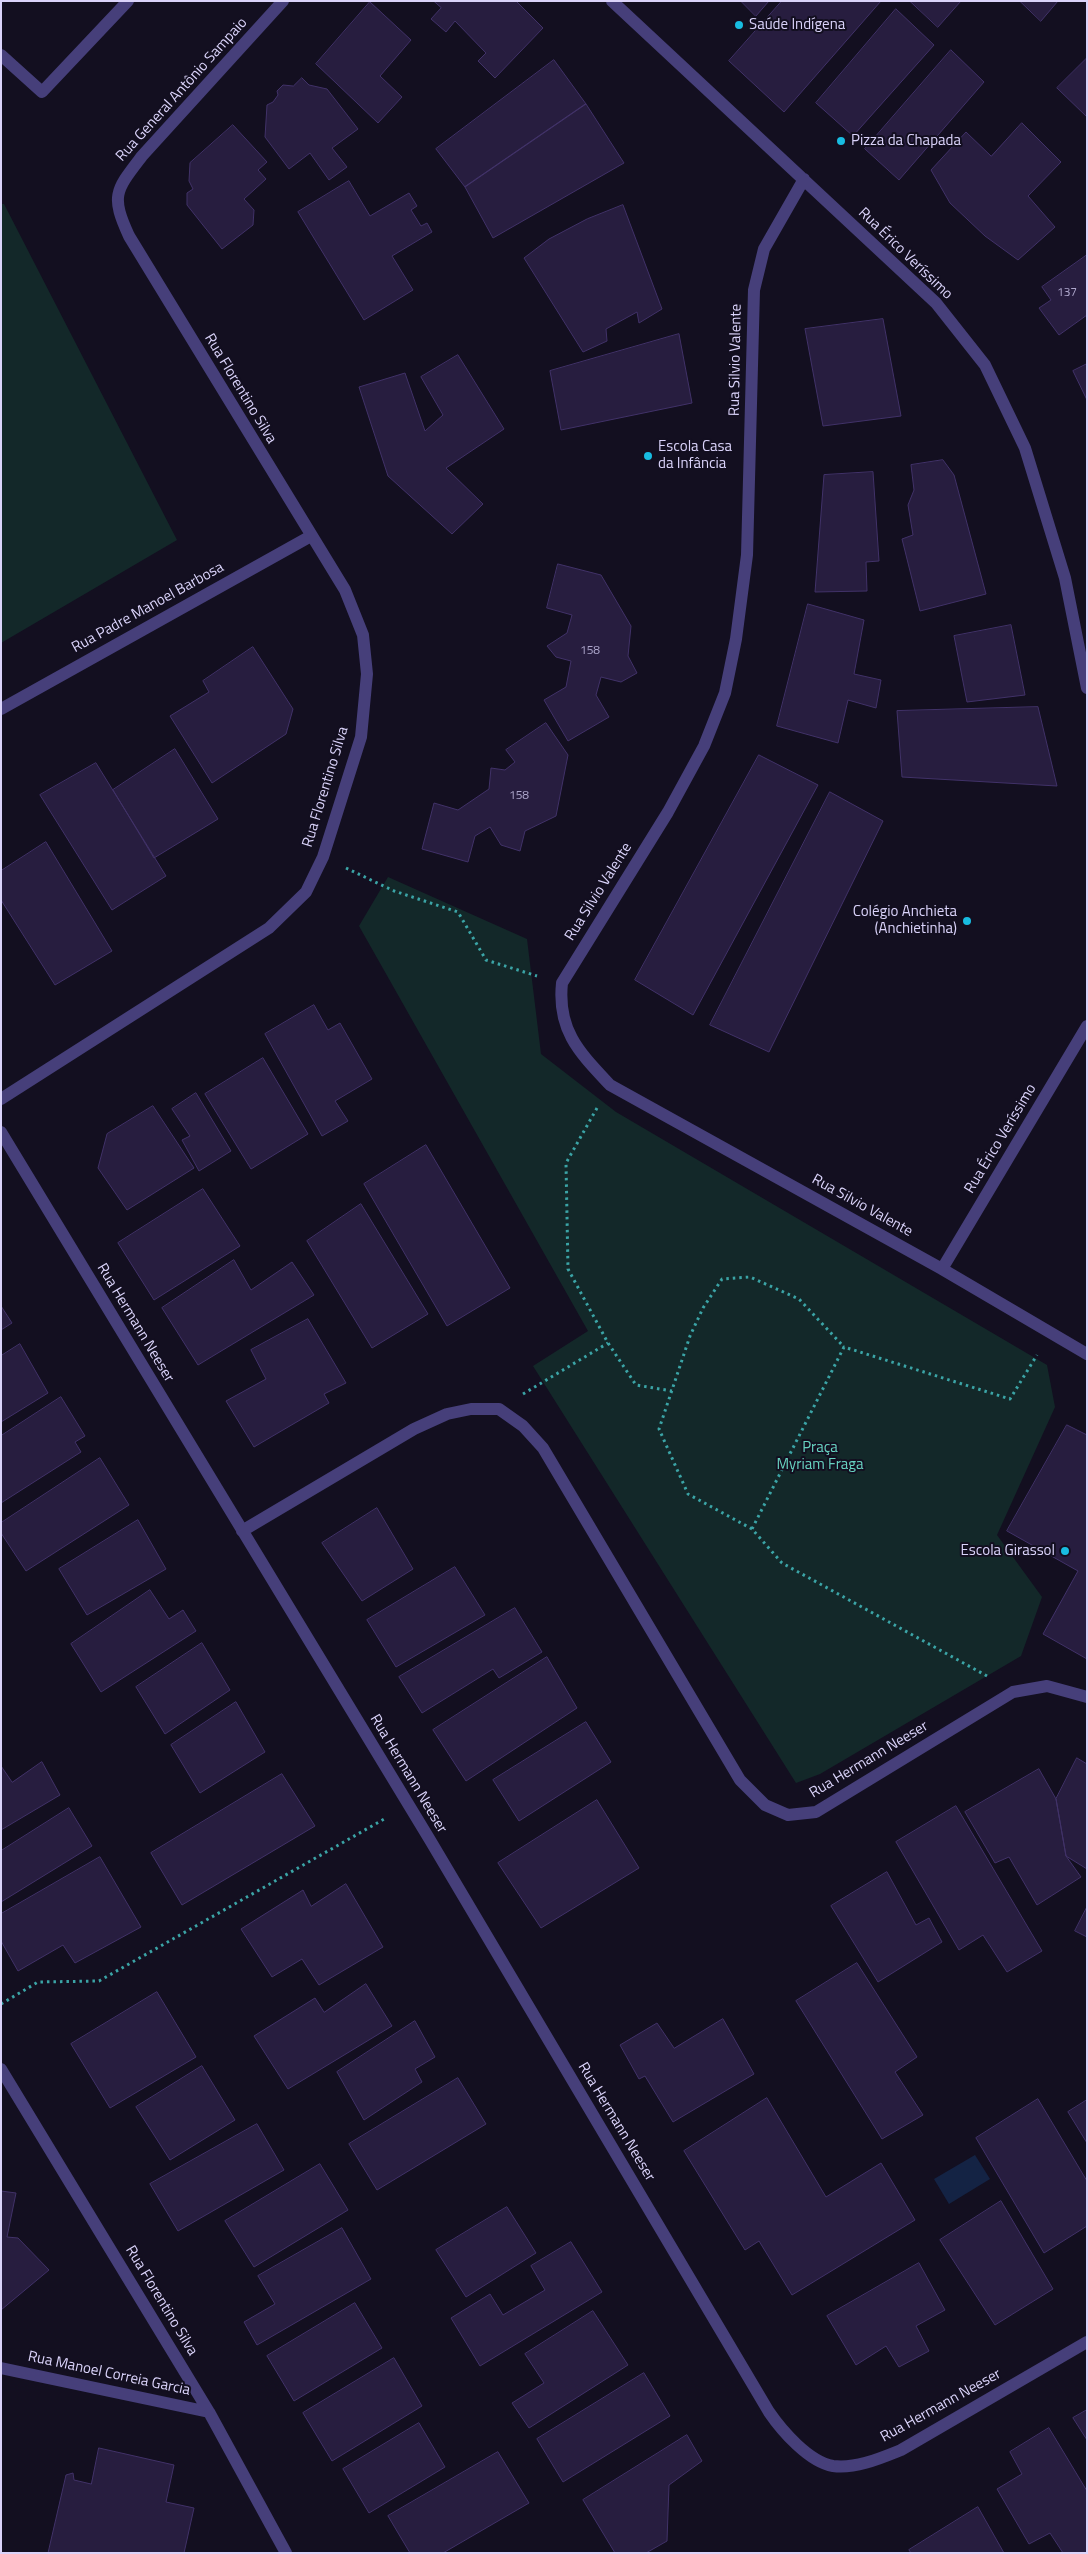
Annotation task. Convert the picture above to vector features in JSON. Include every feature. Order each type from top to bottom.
[{"type":"street","points":[[1,55],[42,92],[128,1]]},
{"type":"street","name":"Rua General Antônio Sampaio","points":[[117,206],[118,192],[121,184],[142,156],[282,1]]},
{"type":"street","name":"Rua Érico Veríssimo","points":[[612,1],[936,303],[985,365],[1025,448],[1065,578],[1087,688]]},
{"type":"street","name":"Rua Silvio Valente","points":[[804,179],[764,249],[754,290],[747,555],[736,639],[725,693],[704,746],[668,812],[562,983],[559,1004],[567,1030],[580,1052],[610,1085],[942,1269],[1087,1354]]},
{"type":"street","name":"Rua Florentino Silva","points":[[1,1098],[269,928],[306,892],[323,857],[361,736],[367,674],[363,635],[344,590],[129,236],[117,206]]},
{"type":"street","name":"Rua Padre Manoel Barbosa","points":[[1,709],[311,536]]},
{"type":"street","name":"Rua Érico Veríssimo","points":[[942,1269],[1087,1026]]},
{"type":"street","name":"Rua Hermann Neeser","points":[[1,1132],[430,1840],[769,2412],[784,2434],[806,2453],[832,2466],[855,2465],[875,2460],[901,2450],[1087,2342]]},
{"type":"street","points":[[242,1531],[414,1429],[447,1414],[471,1409],[498,1409]]},
{"type":"street","name":"Rua Hermann Neeser","points":[[498,1409],[523,1426],[543,1448],[740,1780],[764,1804],[788,1816],[816,1812],[1013,1692],[1047,1686],[1087,1697]]},
{"type":"street","name":"Rua Florentino Silva","points":[[1,2069],[209,2412],[286,2553]]},
{"type":"street","name":"Rua Manoel Correia Garcia","points":[[1,2368],[209,2412]]},
{"type":"path","points":[[323,857],[394,891],[458,912],[486,960],[562,983]]},
{"type":"path","points":[[610,1085],[566,1163],[568,1269],[608,1343],[636,1385],[672,1391]]},
{"type":"path","points":[[1013,1692],[926,1641],[782,1563],[752,1529],[688,1494],[659,1429],[703,1308],[722,1279],[750,1278],[800,1299],[844,1347],[1010,1399],[1050,1333]]},
{"type":"path","points":[[498,1409],[608,1343]]},
{"type":"path","points":[[752,1529],[844,1347]]},
{"type":"path","points":[[1,2004],[38,1982],[99,1981],[369,1828]]},
{"type":"green space","points":[[1,204],[4,204],[177,540],[1,643]]},
{"type":"green space","name":"Praça Myriam Fraga","points":[[388,877],[527,939],[541,1054],[616,1112],[1047,1365],[1055,1407],[997,1535],[1042,1597],[1021,1656],[820,1774],[796,1783],[533,1366],[588,1331],[359,926]]},
{"type":"water","points":[[975,2155],[990,2179],[949,2204],[934,2179]]},
{"type":"building","points":[[434,1],[516,1],[543,28],[495,78],[478,61],[486,53],[455,21],[446,32],[431,19],[441,8]]},
{"type":"building","points":[[741,1],[769,1],[756,16]]},
{"type":"building","points":[[782,1],[881,1],[784,112],[729,61]]},
{"type":"building","points":[[910,1],[961,1],[938,27]]},
{"type":"building","points":[[1020,1],[1058,1],[1041,21]]},
{"type":"building","points":[[370,2],[411,40],[380,76],[402,97],[378,123],[316,64]]},
{"type":"building","points":[[896,9],[934,45],[853,136],[816,103]]},
{"type":"building","points":[[951,50],[984,82],[899,180],[865,149]]},
{"type":"building","points":[[1087,58],[1087,117],[1057,88]]},
{"type":"building","points":[[554,60],[586,104],[465,187],[436,149]]},
{"type":"building","points":[[302,78],[309,85],[327,89],[358,129],[332,148],[347,167],[329,180],[310,153],[289,169],[265,137],[267,105],[273,102],[278,95],[277,91],[283,85],[293,86]]},
{"type":"building","points":[[586,104],[624,163],[493,238],[465,187]]},
{"type":"building","points":[[1022,123],[1061,162],[1028,196],[1055,227],[1018,260],[985,236],[950,203],[931,170],[966,132],[991,156]]},
{"type":"building","points":[[233,125],[267,162],[258,170],[266,179],[244,199],[254,210],[253,225],[222,249],[187,205],[187,193],[193,189],[189,181],[190,163]]},
{"type":"building","points":[[349,181],[370,216],[409,193],[417,206],[411,210],[421,226],[427,223],[432,232],[392,256],[413,290],[364,320],[298,212]]},
{"type":"building","points":[[623,205],[662,309],[639,323],[637,312],[606,329],[607,341],[583,352],[524,258],[549,239],[587,219]]},
{"type":"building","points":[[1087,255],[1087,315],[1059,335],[1039,308],[1051,300],[1042,287]]},
{"type":"building","points":[[883,319],[901,416],[823,426],[805,329]]},
{"type":"building","points":[[679,334],[692,403],[561,430],[550,371]]},
{"type":"building","points":[[458,355],[504,429],[446,468],[483,504],[452,534],[388,476],[359,387],[405,373],[425,431],[443,415],[421,377]]},
{"type":"building","points":[[1087,364],[1087,400],[1073,371]]},
{"type":"building","points":[[943,460],[954,475],[986,594],[920,611],[902,539],[913,535],[908,505],[914,490],[911,465]]},
{"type":"building","points":[[873,472],[879,561],[866,562],[867,591],[815,592],[824,475]]},
{"type":"building","points":[[558,564],[601,575],[631,626],[628,656],[637,673],[621,682],[601,677],[596,695],[609,717],[568,741],[544,700],[566,687],[571,661],[556,657],[547,646],[567,633],[572,615],[547,608]]},
{"type":"building","points":[[808,604],[864,620],[854,674],[881,680],[876,708],[848,700],[838,743],[777,726]]},
{"type":"building","points":[[1011,625],[1025,695],[967,702],[954,636]]},
{"type":"building","points":[[253,647],[293,709],[286,734],[212,783],[170,716],[209,692],[203,681]]},
{"type":"building","points":[[1038,707],[1057,786],[902,777],[897,711]]},
{"type":"building","points":[[546,723],[568,755],[556,816],[525,831],[520,851],[501,845],[490,827],[475,836],[468,862],[422,849],[434,803],[458,810],[489,789],[491,768],[505,770],[515,762],[506,750]]},
{"type":"building","points":[[175,749],[218,819],[154,858],[113,790]]},
{"type":"building","points":[[759,755],[818,785],[693,1015],[635,980]]},
{"type":"building","points":[[96,763],[166,876],[112,910],[40,795]]},
{"type":"building","points":[[830,792],[883,821],[769,1052],[710,1025]]},
{"type":"building","points":[[46,842],[112,951],[55,985],[1,900],[1,871]]},
{"type":"building","points":[[314,1005],[328,1030],[340,1023],[372,1079],[335,1101],[348,1121],[322,1136],[265,1034]]},
{"type":"building","points":[[263,1058],[308,1134],[251,1169],[205,1094]]},
{"type":"building","points":[[196,1093],[231,1151],[199,1171],[182,1140],[190,1136],[172,1109]]},
{"type":"building","points":[[153,1106],[194,1168],[127,1210],[98,1168],[107,1134]]},
{"type":"building","points":[[426,1145],[510,1288],[447,1326],[364,1184]]},
{"type":"building","points":[[203,1189],[240,1246],[154,1300],[118,1243]]},
{"type":"building","points":[[361,1204],[428,1314],[372,1348],[307,1241]]},
{"type":"building","points":[[234,1260],[251,1290],[292,1262],[314,1295],[198,1365],[162,1308]]},
{"type":"building","points":[[1,1306],[12,1323],[1,1330]]},
{"type":"building","points":[[308,1319],[346,1383],[324,1394],[329,1403],[254,1447],[226,1401],[266,1379],[251,1350]]},
{"type":"building","points":[[20,1344],[48,1393],[1,1422],[1,1356]]},
{"type":"building","points":[[61,1397],[85,1436],[75,1442],[81,1452],[1,1503],[1,1436]]},
{"type":"building","name":"Escola Girassol","points":[[1067,1425],[1087,1435],[1087,1659],[1043,1634],[1078,1571],[1007,1531]]},
{"type":"building","points":[[100,1458],[129,1505],[26,1571],[1,1533],[1,1523]]},
{"type":"building","points":[[377,1508],[413,1569],[362,1601],[322,1543]]},
{"type":"building","points":[[138,1520],[166,1569],[87,1615],[59,1569]]},
{"type":"building","points":[[455,1567],[485,1615],[396,1667],[367,1620]]},
{"type":"building","points":[[150,1590],[169,1619],[183,1610],[196,1631],[101,1692],[71,1644]]},
{"type":"building","points":[[515,1608],[542,1652],[499,1678],[493,1669],[422,1713],[399,1677]]},
{"type":"building","points":[[202,1643],[230,1690],[165,1734],[136,1687]]},
{"type":"building","points":[[547,1657],[577,1708],[466,1781],[433,1730]]},
{"type":"building","points":[[236,1702],[265,1752],[200,1793],[171,1745]]},
{"type":"building","points":[[586,1722],[611,1762],[519,1821],[493,1780]]},
{"type":"building","points":[[1077,1758],[1087,1764],[1087,1869],[1066,1856],[1056,1799]]},
{"type":"building","points":[[42,1762],[60,1795],[1,1830],[1,1766],[12,1782]]},
{"type":"building","points":[[1039,1769],[1056,1799],[1066,1856],[1081,1877],[1037,1905],[1009,1857],[995,1863],[965,1812]]},
{"type":"building","points":[[282,1774],[315,1826],[182,1905],[151,1853]]},
{"type":"building","points":[[597,1800],[639,1868],[541,1928],[498,1863]]},
{"type":"building","points":[[956,1806],[1042,1951],[1007,1972],[983,1935],[959,1950],[896,1842]]},
{"type":"building","points":[[69,1808],[92,1846],[1,1902],[1,1851]]},
{"type":"building","points":[[100,1857],[141,1927],[75,1963],[63,1945],[18,1971],[1,1941],[1,1914]]},
{"type":"building","points":[[887,1872],[916,1925],[929,1918],[942,1942],[878,1982],[831,1906]]},
{"type":"building","points":[[346,1884],[383,1947],[319,1985],[302,1959],[272,1977],[241,1929],[303,1890],[311,1906]]},
{"type":"building","points":[[1087,1907],[1087,1937],[1075,1931]]},
{"type":"building","points":[[857,1963],[917,2057],[895,2072],[923,2115],[882,2139],[796,2001]]},
{"type":"building","points":[[366,1984],[392,2026],[288,2089],[254,2036],[315,1998],[324,2012]]},
{"type":"building","points":[[157,1992],[196,2057],[110,2108],[71,2044]]},
{"type":"building","points":[[723,2019],[754,2074],[673,2122],[645,2076],[639,2079],[620,2045],[657,2023],[674,2048]]},
{"type":"building","points":[[415,2021],[435,2057],[415,2069],[422,2082],[364,2120],[337,2072]]},
{"type":"building","points":[[202,2066],[235,2120],[170,2160],[136,2107]]},
{"type":"building","points":[[458,2078],[486,2124],[377,2190],[349,2144]]},
{"type":"building","points":[[767,2098],[826,2197],[881,2163],[915,2220],[792,2295],[759,2241],[745,2250],[684,2151]]},
{"type":"building","points":[[1038,2099],[1087,2181],[1087,2226],[1044,2253],[976,2138]]},
{"type":"building","points":[[1087,2100],[1087,2143],[1068,2112]]},
{"type":"building","points":[[257,2124],[284,2170],[178,2231],[150,2184]]},
{"type":"building","points":[[320,2164],[348,2210],[254,2267],[225,2221]]},
{"type":"building","points":[[1,2191],[16,2193],[7,2237],[18,2238],[49,2270],[1,2310]]},
{"type":"building","points":[[1001,2201],[1053,2289],[995,2325],[940,2240]]},
{"type":"building","points":[[507,2207],[536,2253],[466,2297],[436,2250]]},
{"type":"building","points":[[342,2228],[371,2279],[257,2345],[244,2322],[275,2304],[258,2276]]},
{"type":"building","points":[[571,2242],[602,2292],[480,2366],[451,2318],[490,2294],[503,2315],[545,2290],[531,2266]]},
{"type":"building","points":[[919,2263],[945,2310],[916,2326],[929,2351],[899,2367],[886,2346],[856,2365],[827,2316]]},
{"type":"building","points":[[355,2303],[382,2348],[294,2401],[267,2356]]},
{"type":"building","points":[[593,2311],[628,2365],[529,2428],[512,2403],[544,2383],[525,2354]]},
{"type":"building","points":[[394,2358],[422,2406],[332,2461],[303,2413]]},
{"type":"building","points":[[644,2373],[670,2416],[563,2482],[537,2439]]},
{"type":"building","points":[[1087,2410],[1087,2440],[1073,2418]]},
{"type":"building","points":[[419,2423],[445,2467],[369,2513],[343,2469]]},
{"type":"building","points":[[1049,2428],[1087,2491],[1087,2553],[1063,2553],[1050,2533],[1029,2544],[997,2489],[1022,2474],[1010,2452]]},
{"type":"building","points":[[687,2435],[702,2461],[669,2485],[667,2541],[646,2553],[615,2553],[583,2500]]},
{"type":"building","points":[[99,2448],[174,2465],[166,2502],[194,2508],[184,2553],[48,2553],[66,2475],[73,2473],[74,2480],[91,2484]]},
{"type":"building","points":[[498,2452],[529,2503],[443,2553],[410,2553],[388,2516]]},
{"type":"building","points":[[978,2507],[1004,2553],[911,2553],[909,2550]]},
{"type":"place","name":"Saúde Indígena","points":[[739,25]]},
{"type":"place","name":"Pizza da Chapada","points":[[841,141]]},
{"type":"place","name":"Escola Casa da Infância","points":[[648,456]]},
{"type":"place","name":"Colégio Anchieta (Anchietinha)","points":[[967,921]]},
{"type":"place","name":"Escola Girassol","points":[[1065,1551]]}]
